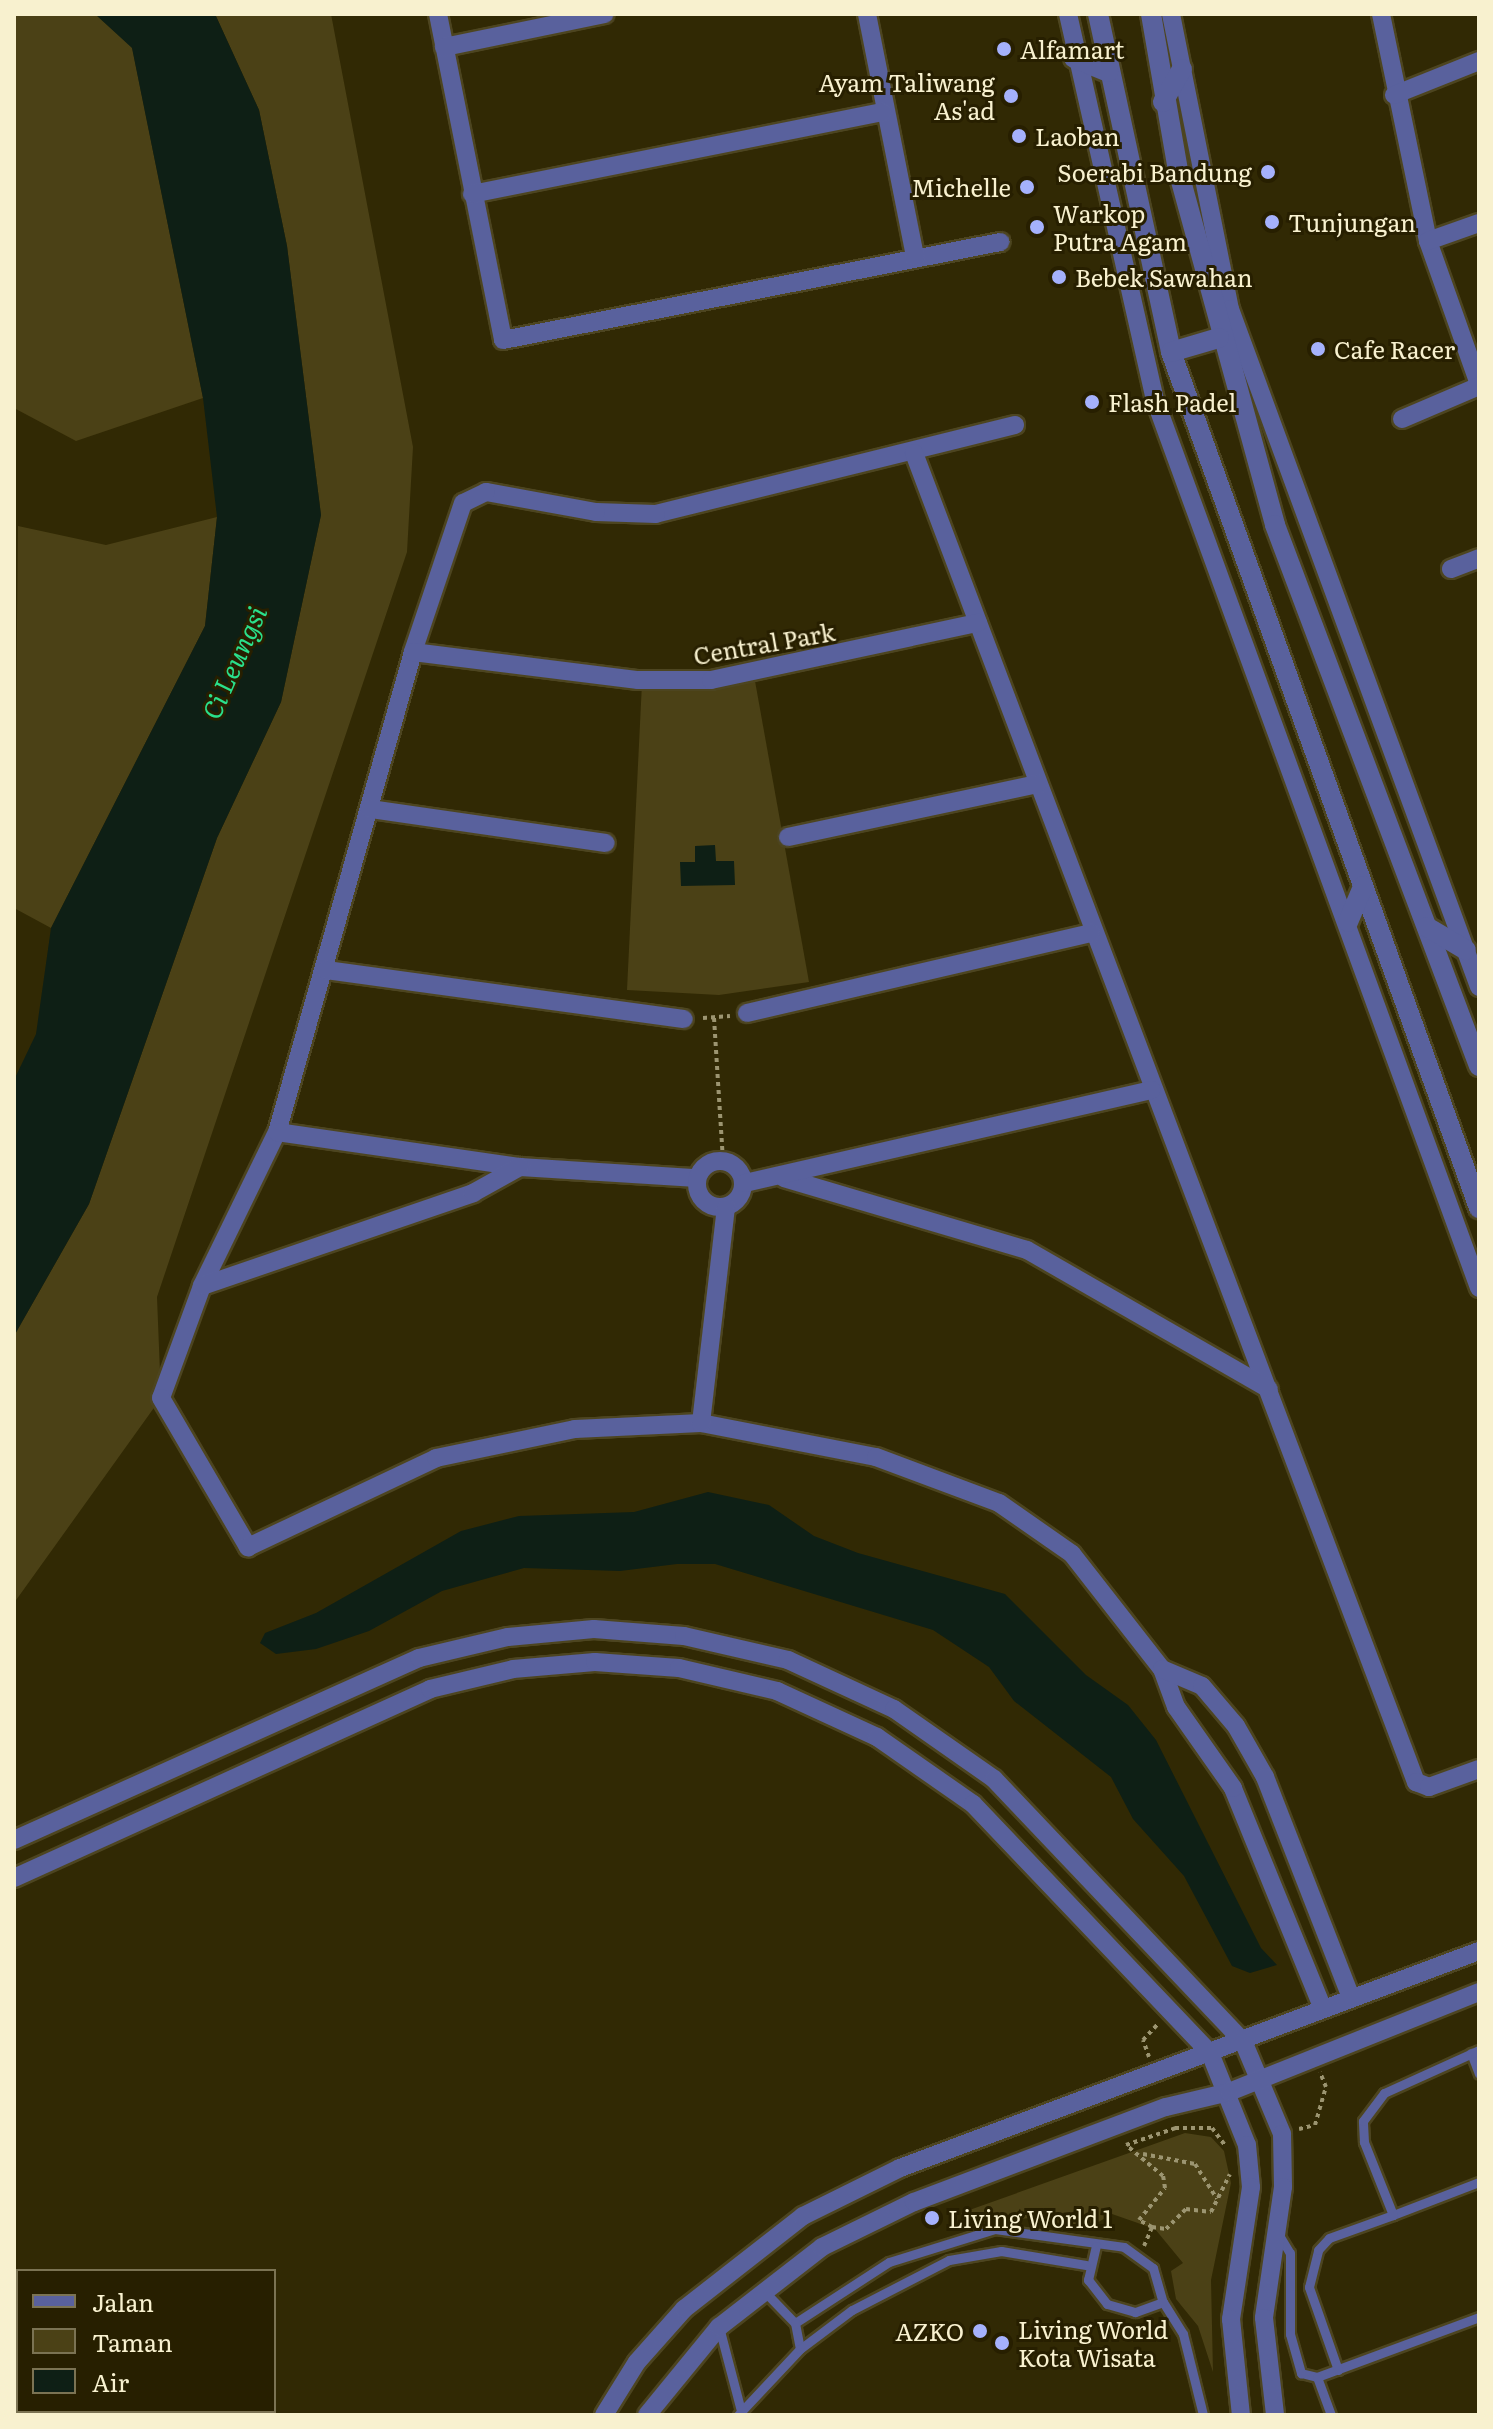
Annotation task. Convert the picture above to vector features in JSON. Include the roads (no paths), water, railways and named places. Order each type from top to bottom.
[{"type":"street","points":[[438,14],[500,336],[507,340],[1000,242]]},
{"type":"street","points":[[444,47],[605,14]]},
{"type":"street","points":[[867,14],[883,112],[915,257]]},
{"type":"street","points":[[1068,14],[1074,58],[1155,400],[1479,1288]]},
{"type":"street","points":[[1098,14],[1108,72],[1171,352],[1479,1208]]},
{"type":"street","points":[[1151,14],[1163,102],[1219,338],[1275,525],[1479,1066]]},
{"type":"street","points":[[1171,14],[1230,309],[1479,987]]},
{"type":"street","points":[[1381,14],[1394,95],[1428,241],[1479,385],[1402,419]]},
{"type":"street","points":[[1074,58],[1108,72]]},
{"type":"street","points":[[1394,95],[1479,61]]},
{"type":"street","points":[[1163,102],[1182,69]]},
{"type":"street","points":[[472,194],[883,112]]},
{"type":"street","points":[[1428,241],[1479,223]]},
{"type":"street","points":[[1171,352],[1219,338]]},
{"type":"street","points":[[1015,425],[914,453],[656,514],[473,495],[463,503],[413,652],[326,970],[277,1132],[202,1286],[161,1398],[248,1547],[436,1458],[575,1429],[701,1423],[876,1457],[999,1503],[1072,1554],[1162,1669],[1176,1707],[1233,1788],[1323,2009]]},
{"type":"street","points":[[914,453],[1091,933],[1269,1389],[1416,1782],[1429,1787],[1479,1769]]},
{"type":"street","points":[[1451,569],[1479,558]]},
{"type":"street","name":"Central Park","points":[[413,652],[638,680],[711,680],[978,623]]},
{"type":"street","points":[[788,837],[1037,784]]},
{"type":"street","points":[[370,809],[606,843]]},
{"type":"street","points":[[1348,922],[1363,886]]},
{"type":"street","points":[[1427,927],[1466,950]]},
{"type":"street","points":[[747,1013],[1091,933]]},
{"type":"street","points":[[326,970],[684,1019]]},
{"type":"street","points":[[745,1183],[784,1178],[1151,1090]]},
{"type":"street","points":[[277,1132],[520,1167],[697,1178],[723,1160],[738,1167],[745,1183],[740,1199],[726,1208],[709,1206],[698,1194],[697,1178]]},
{"type":"street","points":[[202,1286],[473,1193],[520,1167]]},
{"type":"street","points":[[784,1178],[1027,1250],[1269,1389]]},
{"type":"street","points":[[701,1423],[726,1208]]},
{"type":"street","points":[[14,1840],[419,1658],[508,1637],[594,1629],[684,1636],[788,1660],[894,1709],[994,1779],[1243,2041],[1262,2079],[1282,2134],[1276,2229],[1264,2318],[1275,2415]]},
{"type":"street","points":[[14,1878],[430,1689],[513,1669],[595,1662],[679,1668],[777,1691],[877,1737],[973,1804],[1210,2053],[1229,2092],[1247,2145],[1251,2187],[1231,2319],[1241,2415]]},
{"type":"street","points":[[1162,1669],[1202,1686],[1236,1726],[1265,1777],[1351,1998]]},
{"type":"street","points":[[604,2415],[637,2362],[684,2309],[803,2216],[900,2168],[1479,1951]]},
{"type":"street","points":[[647,2415],[719,2327],[761,2288],[822,2247],[914,2202],[1166,2107],[1229,2092],[1313,2054],[1479,1992]]},
{"type":"lane","points":[[1393,2215],[1364,2142],[1363,2121],[1384,2093],[1475,2052],[1479,2074]]},
{"type":"lane","points":[[1338,2370],[1309,2287],[1318,2250],[1329,2238],[1479,2182]]},
{"type":"lane","points":[[795,2323],[889,2262],[943,2240],[995,2229],[1050,2231],[1096,2246],[1140,2255],[1161,2284],[1163,2302],[1183,2334],[1203,2415]]},
{"type":"lane","points":[[1276,2229],[1290,2253],[1297,2365],[1317,2377],[1331,2415]]},
{"type":"lane","points":[[1096,2246],[1086,2265],[1095,2293],[1120,2310],[1163,2302]]},
{"type":"lane","points":[[739,2413],[800,2349],[896,2283],[949,2260],[1001,2251],[1086,2265]]},
{"type":"lane","points":[[761,2288],[795,2323],[800,2349]]},
{"type":"lane","points":[[1317,2377],[1479,2317]]},
{"type":"lane","points":[[719,2327],[739,2413]]},
{"type":"water","name":"Ci Leungsi","points":[[95,14],[215,14],[259,110],[287,246],[321,515],[281,702],[217,838],[89,1204],[14,1336],[14,1080],[36,1034],[51,928],[205,626],[217,517],[203,398],[132,48]]},
{"type":"water","points":[[715,845],[716,861],[734,861],[735,885],[681,886],[680,862],[695,862],[695,846]]},
{"type":"water","points":[[708,1492],[769,1505],[814,1536],[858,1553],[1005,1594],[1086,1675],[1128,1705],[1156,1740],[1261,1948],[1277,1965],[1250,1973],[1232,1966],[1184,1876],[1133,1819],[1111,1777],[1014,1701],[989,1667],[933,1630],[715,1564],[677,1564],[620,1571],[524,1568],[442,1591],[369,1631],[316,1649],[276,1654],[260,1643],[265,1633],[316,1613],[461,1531],[519,1516],[634,1512]]},
{"type":"place","name":"Alfamart","points":[[1004,49]]},
{"type":"place","name":"Ayam Taliwang As'ad","points":[[1011,96]]},
{"type":"place","name":"Laoban","points":[[1019,136]]},
{"type":"place","name":"Soerabi Bandung","points":[[1268,172]]},
{"type":"place","name":"Michelle","points":[[1027,187]]},
{"type":"place","name":"Tunjungan","points":[[1272,222]]},
{"type":"place","name":"Warkop Putra Agam","points":[[1037,227]]},
{"type":"place","name":"Bebek Sawahan","points":[[1059,277]]},
{"type":"place","name":"Cafe Racer","points":[[1318,349]]},
{"type":"place","name":"Flash Padel","points":[[1092,402]]},
{"type":"place","name":"Living World 1","points":[[932,2218]]},
{"type":"place","name":"AZKO","points":[[980,2331]]},
{"type":"place","name":"Living World Kota Wisata","points":[[1002,2343]]}]
